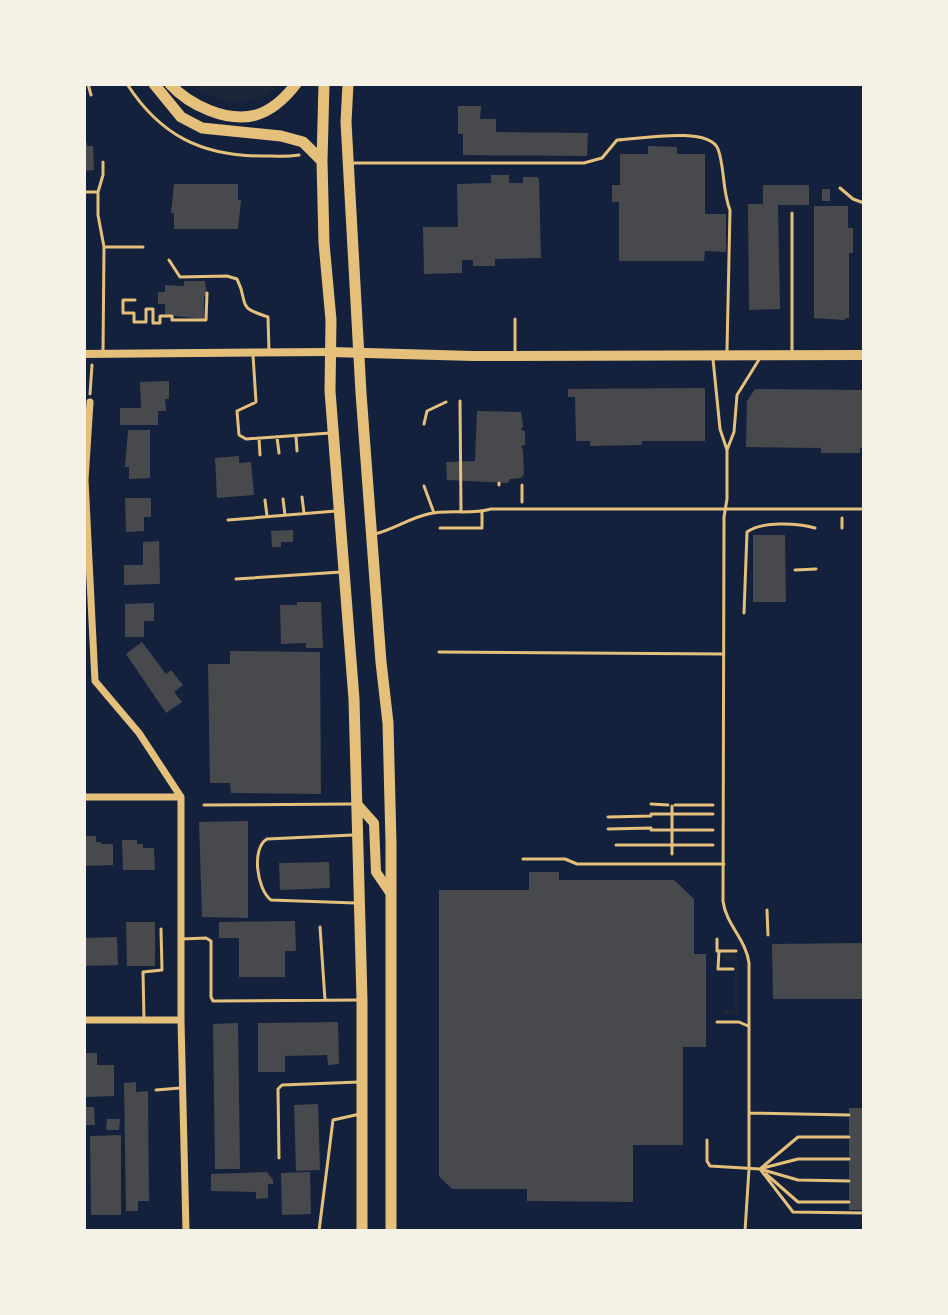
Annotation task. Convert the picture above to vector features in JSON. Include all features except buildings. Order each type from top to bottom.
[{"type":"highway","points":[[154,84],[181,117],[202,128],[281,136],[303,142],[322,161]]},
{"type":"highway","points":[[170,84],[196,105],[218,112],[256,115],[275,106],[296,84]]},
{"type":"highway","points":[[324,84],[322,161],[334,432],[354,699],[362,1000],[362,1231]]},
{"type":"highway","points":[[348,84],[346,122],[359,354],[388,723],[391,1231]]},
{"type":"main road","points":[[331,352],[515,356],[864,355]]},
{"type":"main road","points":[[357,804],[374,823],[376,872],[391,894]]},
{"type":"street","points":[[84,354],[331,352]]},
{"type":"street","points":[[90,402],[85,480],[95,681],[139,733],[181,797],[181,1020],[186,1231]]},
{"type":"street","points":[[84,681],[95,681]]},
{"type":"street","points":[[84,797],[181,797]]},
{"type":"street","points":[[84,1020],[181,1020]]},
{"type":"lane","points":[[88,84],[91,95]]},
{"type":"lane","points":[[349,163],[584,163],[602,158],[617,140],[683,135],[709,138],[720,153],[724,195],[730,210],[727,355]]},
{"type":"lane","points":[[103,162],[98,192],[98,215],[104,247],[103,354]]},
{"type":"lane","points":[[840,188],[853,199],[864,203]]},
{"type":"lane","points":[[84,192],[98,192]]},
{"type":"lane","points":[[792,213],[792,355]]},
{"type":"lane","points":[[104,247],[143,247]]},
{"type":"lane","points":[[169,260],[180,277],[227,276],[237,279],[242,303],[249,311],[268,317],[269,352]]},
{"type":"lane","points":[[515,319],[515,356]]},
{"type":"lane","points":[[252,352],[256,402],[237,411],[239,435],[246,439],[334,432]]},
{"type":"lane","points":[[713,355],[720,429],[727,450],[725,911],[748,956],[749,1169],[745,1231]]},
{"type":"lane","points":[[727,450],[734,432],[737,395],[762,355]]},
{"type":"lane","points":[[460,401],[461,512]]},
{"type":"lane","points":[[424,424],[427,411],[446,402]]},
{"type":"lane","points":[[296,436],[297,451]]},
{"type":"lane","points":[[277,437],[279,453]]},
{"type":"lane","points":[[259,438],[260,455]]},
{"type":"lane","points":[[424,486],[434,513]]},
{"type":"lane","points":[[302,497],[304,513]]},
{"type":"lane","points":[[283,499],[285,515]]},
{"type":"lane","points":[[265,500],[267,516]]},
{"type":"lane","points":[[371,535],[434,513],[491,509],[864,509]]},
{"type":"lane","points":[[228,520],[340,510]]},
{"type":"lane","points":[[440,528],[482,528],[482,512]]},
{"type":"lane","points":[[744,613],[747,532],[757,526],[806,525],[815,528]]},
{"type":"lane","points":[[236,579],[345,571]]},
{"type":"lane","points":[[439,652],[724,654]]},
{"type":"lane","points":[[204,805],[357,804]]},
{"type":"lane","points":[[358,835],[267,839],[258,850],[260,886],[263,894],[271,900],[359,903]]},
{"type":"lane","points":[[523,859],[565,859],[577,864],[724,864]]},
{"type":"lane","points":[[320,927],[325,1000]]},
{"type":"lane","points":[[144,1020],[143,972],[162,970],[161,929]]},
{"type":"lane","points":[[181,939],[206,938],[211,941],[213,1001],[362,1000]]},
{"type":"lane","points":[[717,1022],[739,1022],[749,1026]]},
{"type":"lane","points":[[279,1158],[278,1089],[282,1085],[363,1082]]},
{"type":"lane","points":[[156,1090],[183,1088]]},
{"type":"lane","points":[[319,1231],[333,1120],[363,1113]]},
{"type":"lane","points":[[749,1113],[849,1115]]},
{"type":"lane","points":[[760,1169],[798,1137],[849,1137]]},
{"type":"lane","points":[[707,1140],[707,1161],[710,1166],[760,1169],[798,1159],[849,1159]]},
{"type":"lane","points":[[760,1169],[798,1180],[849,1181]]},
{"type":"lane","points":[[760,1169],[798,1202],[849,1202]]},
{"type":"lane","points":[[760,1169],[793,1212],[864,1213]]},
{"type":"path","points":[[135,300],[123,300],[123,313],[134,313],[134,322],[146,322],[146,309],[153,309],[153,323],[160,323],[160,316],[172,316],[172,320],[206,320],[207,293]]},
{"type":"path","points":[[90,402],[93,361]]},
{"type":"path","points":[[522,485],[522,501]]},
{"type":"path","points":[[842,518],[842,528]]},
{"type":"path","points":[[795,570],[816,569]]},
{"type":"path","points":[[651,804],[713,805]]},
{"type":"path","points":[[672,805],[672,856]]},
{"type":"path","points":[[608,817],[713,814]]},
{"type":"path","points":[[608,829],[713,830]]},
{"type":"path","points":[[616,845],[713,845]]},
{"type":"path","points":[[767,910],[768,935]]},
{"type":"path","points":[[717,939],[717,953]]},
{"type":"path","points":[[733,969],[718,969],[719,951],[736,951]]},
{"type":"shaded area","points":[[190,84],[281,84],[259,98],[236,102],[213,97]]},
{"type":"shaded area","points":[[723,953],[735,953],[737,958],[738,1014],[724,1014],[724,1010],[735,1010],[735,961],[723,961]]}]
